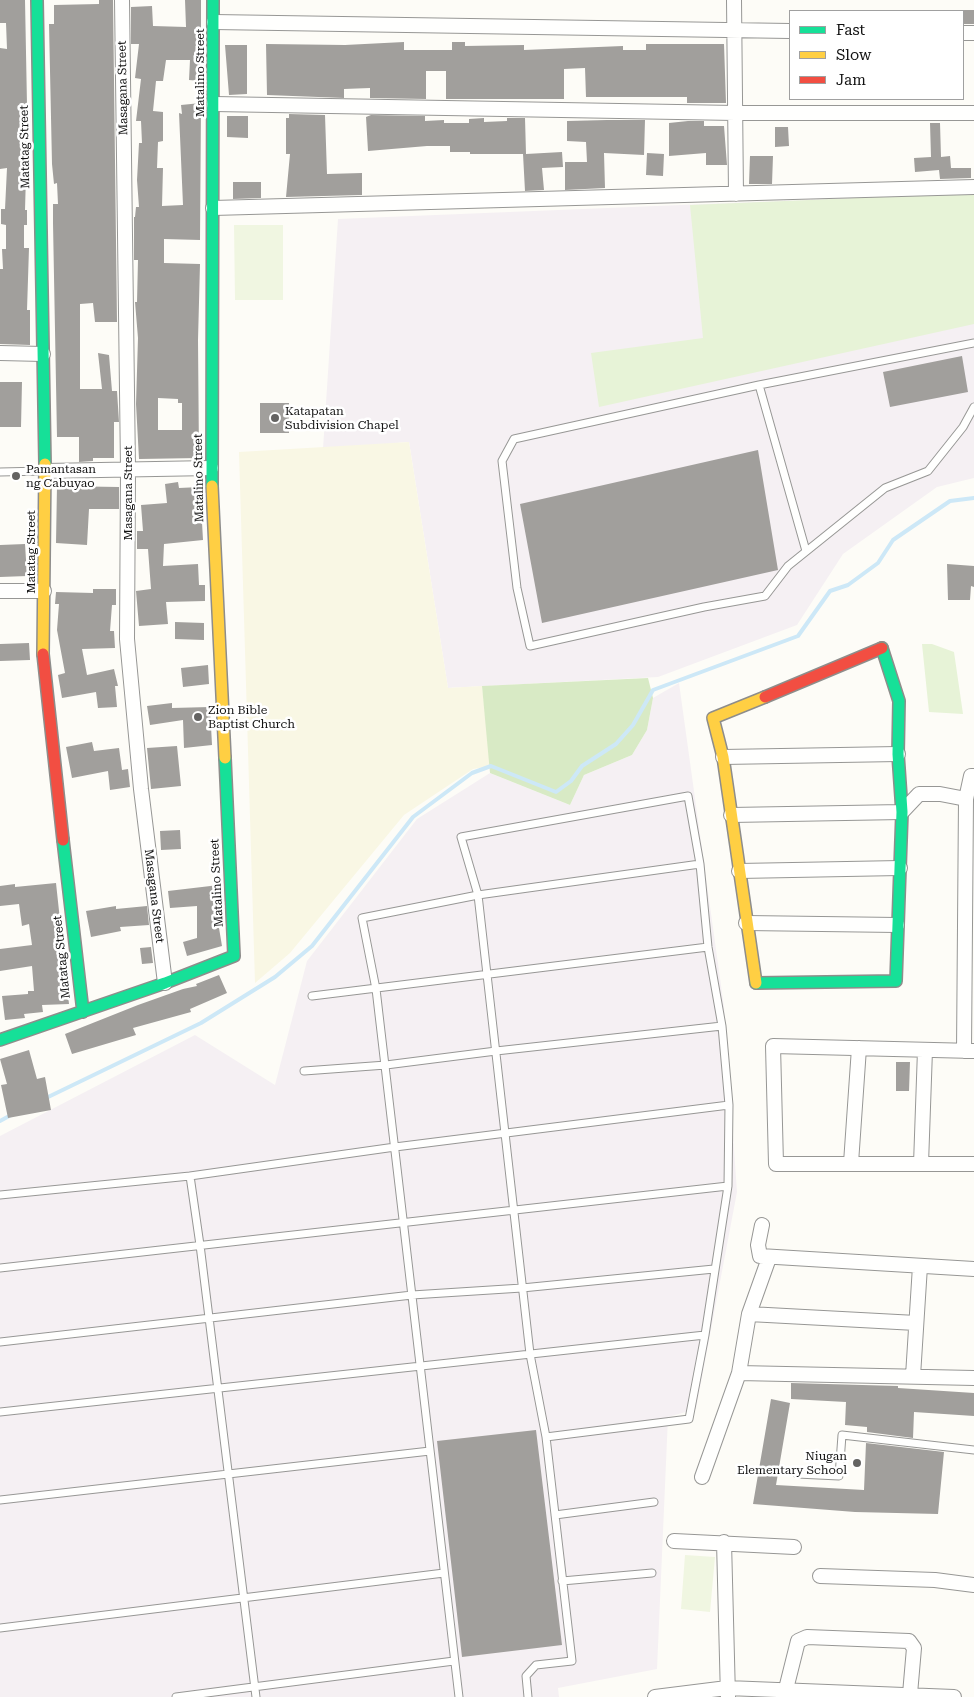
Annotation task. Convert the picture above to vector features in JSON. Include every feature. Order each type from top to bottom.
[{"type":"street","name":"Matatag Street","points":[[37,0],[45,471],[42,659],[82,1012]]},
{"type":"street","name":"Masagana Street","points":[[122,0],[128,469],[127,639],[140,789],[164,983]]},
{"type":"street","name":"Matalino Street","points":[[164,983],[234,956],[211,468],[213,0]]},
{"type":"street","points":[[734,0],[736,194]]},
{"type":"street","points":[[214,22],[789,31]]},
{"type":"street","points":[[214,104],[735,113],[974,113]]},
{"type":"street","points":[[213,208],[974,187]]},
{"type":"street","points":[[0,354],[43,354]]},
{"type":"street","points":[[45,471],[211,468]]},
{"type":"street","points":[[0,591],[44,591]]},
{"type":"street","points":[[882,648],[899,701],[898,754],[902,812],[896,981],[756,983],[723,758],[713,718],[882,648]]},
{"type":"street","points":[[723,758],[898,754]]},
{"type":"street","points":[[974,776],[971,776],[966,799],[969,1051],[772,1046],[776,1164],[974,1164]]},
{"type":"street","points":[[731,815],[902,812],[919,794],[940,794],[966,799]]},
{"type":"street","points":[[739,871],[900,868]]},
{"type":"street","points":[[746,923],[897,925]]},
{"type":"street","points":[[0,1040],[164,983]]},
{"type":"street","points":[[851,1163],[859,1048]]},
{"type":"street","points":[[921,1164],[925,1050]]},
{"type":"street","points":[[762,1225],[758,1244],[760,1256],[769,1258],[974,1269]]},
{"type":"street","points":[[702,1476],[739,1372],[749,1314],[769,1258]]},
{"type":"street","points":[[913,1376],[920,1266]]},
{"type":"street","points":[[749,1314],[916,1323]]},
{"type":"street","points":[[739,1372],[974,1378]]},
{"type":"street","points":[[674,1541],[794,1547]]},
{"type":"street","points":[[724,1542],[728,1692]]},
{"type":"street","points":[[820,1576],[935,1580],[974,1585]]},
{"type":"street","points":[[786,1689],[798,1641],[807,1637],[909,1641],[914,1648],[910,1694]]},
{"type":"street","points":[[658,1697],[786,1689],[954,1697]]},
{"type":"lane","points":[[974,343],[759,385],[514,439],[502,460],[517,588],[530,646],[704,607],[766,596],[788,566],[885,488],[928,471],[963,427],[974,407]]},
{"type":"lane","points":[[759,385],[806,551]]},
{"type":"lane","points":[[0,472],[45,471]]},
{"type":"lane","points":[[528,1697],[526,1676],[536,1665],[572,1661],[546,1437],[530,1354],[478,895],[461,837],[688,796],[700,864],[708,947],[722,1026],[729,1105],[728,1186],[705,1335],[689,1419],[546,1437]]},
{"type":"lane","points":[[458,1697],[386,1065],[376,988],[362,918],[478,895],[700,864]]},
{"type":"lane","points":[[312,996],[708,947]]},
{"type":"lane","points":[[304,1071],[386,1065],[496,1050],[722,1026]]},
{"type":"lane","points":[[0,1195],[190,1176],[505,1132],[729,1105]]},
{"type":"lane","points":[[190,1176],[256,1697]]},
{"type":"lane","points":[[0,1268],[728,1186]]},
{"type":"lane","points":[[0,1342],[412,1296],[522,1288],[714,1269]]},
{"type":"lane","points":[[0,1412],[705,1335]]},
{"type":"lane","points":[[797,1474],[839,1476],[842,1435],[974,1450]]},
{"type":"lane","points":[[0,1500],[430,1451]]},
{"type":"lane","points":[[555,1515],[654,1502]]},
{"type":"lane","points":[[562,1581],[652,1572]]},
{"type":"lane","points":[[0,1628],[444,1574]]},
{"type":"lane","points":[[176,1697],[454,1661]]},
{"type":"shaded area","points":[[974,193],[974,478],[937,487],[843,554],[797,625],[658,677],[448,688],[409,442],[323,449],[338,219]]},
{"type":"shaded area","points":[[409,442],[448,688],[482,686],[491,766],[473,769],[404,815],[290,953],[255,983],[239,452]]},
{"type":"shaded area","points":[[679,683],[724,1007],[737,1192],[696,1409],[668,1417],[657,1669],[558,1688],[559,1697],[0,1697],[0,1136],[195,1035],[275,1085],[307,961],[417,819],[490,773],[570,805],[584,775],[632,755],[647,730],[653,698]]},
{"type":"green space","points":[[974,193],[974,324],[599,407],[591,353],[703,338],[690,205]]},
{"type":"green space","points":[[234,225],[283,225],[283,300],[235,300]]},
{"type":"green space","points":[[922,644],[932,644],[954,652],[963,714],[929,712]]},
{"type":"green space","points":[[648,678],[653,698],[647,730],[632,755],[584,775],[570,805],[490,773],[482,686]]},
{"type":"green space","points":[[685,1555],[715,1557],[710,1612],[681,1609]]},
{"type":"building","points":[[0,0],[25,0],[27,105],[25,105],[24,127],[27,127],[28,144],[23,145],[26,175],[25,210],[27,210],[27,225],[24,225],[24,248],[29,248],[27,310],[30,310],[30,345],[0,344],[0,269],[3,269],[2,249],[6,249],[6,225],[1,224],[1,209],[5,209],[7,168],[0,169],[0,48],[7,49],[6,23],[0,23]]},
{"type":"building","points":[[99,0],[113,0],[117,322],[95,322],[93,303],[80,304],[80,389],[102,389],[98,353],[109,355],[112,391],[117,391],[119,422],[114,422],[114,458],[93,458],[93,461],[79,462],[79,437],[57,437],[53,204],[58,204],[57,183],[54,184],[52,164],[49,24],[54,24],[54,5],[99,4]]},
{"type":"building","points":[[185,0],[201,0],[201,81],[189,80],[190,60],[166,60],[163,81],[156,81],[153,111],[163,112],[163,141],[158,142],[157,168],[163,168],[162,206],[183,205],[179,113],[182,114],[181,105],[201,103],[200,240],[164,239],[164,263],[200,264],[198,340],[199,458],[139,459],[136,404],[138,338],[135,302],[137,302],[138,260],[134,260],[134,217],[136,207],[139,207],[137,180],[139,143],[142,143],[141,121],[136,121],[141,79],[135,78],[139,44],[131,44],[131,7],[152,6],[153,26],[186,27]],"holes":[[[158,398],[178,399],[178,403],[182,403],[182,430],[158,430]]]},
{"type":"building","points":[[964,10],[974,10],[974,24],[964,24]]},
{"type":"building","points":[[404,42],[404,50],[452,50],[452,42],[465,42],[465,46],[524,45],[524,50],[623,46],[623,50],[646,50],[646,44],[724,44],[726,103],[687,103],[687,97],[586,97],[585,68],[564,69],[564,99],[446,99],[446,71],[426,71],[426,99],[370,98],[370,88],[344,89],[344,98],[267,95],[266,44],[345,45]]},
{"type":"building","points":[[225,45],[247,45],[247,94],[229,95]]},
{"type":"building","points":[[289,114],[325,115],[327,174],[362,173],[362,195],[286,197],[290,154],[286,154],[286,118],[289,118]]},
{"type":"building","points":[[371,115],[425,116],[425,121],[444,120],[444,123],[469,123],[469,119],[484,118],[484,122],[507,121],[507,118],[525,118],[526,154],[562,152],[563,167],[542,168],[544,190],[525,191],[523,154],[450,152],[450,146],[368,151],[366,117]]},
{"type":"building","points":[[227,116],[248,116],[248,138],[227,137]]},
{"type":"building","points":[[645,120],[644,155],[604,153],[605,188],[565,190],[565,162],[587,162],[586,142],[567,141],[567,121]]},
{"type":"building","points":[[704,121],[704,126],[724,126],[727,165],[706,165],[706,153],[669,156],[669,123]]},
{"type":"building","points":[[930,123],[940,123],[941,157],[950,156],[951,168],[971,168],[971,178],[940,179],[939,170],[915,172],[914,158],[931,157]]},
{"type":"building","points":[[775,127],[788,127],[789,146],[775,147]]},
{"type":"building","points":[[647,153],[664,154],[663,176],[646,175]]},
{"type":"building","points":[[750,156],[773,156],[772,184],[749,184]]},
{"type":"building","points":[[233,182],[261,182],[261,198],[233,199]]},
{"type":"building","points":[[962,356],[968,392],[890,407],[883,372]]},
{"type":"building","points":[[0,382],[22,382],[21,427],[0,427]]},
{"type":"building","name":"Katapatan Subdivision Chapel","points":[[260,403],[289,403],[289,433],[260,433]]},
{"type":"building","points":[[758,450],[778,570],[542,623],[520,504]]},
{"type":"building","points":[[178,482],[179,488],[200,487],[203,540],[164,544],[163,566],[198,564],[199,585],[205,585],[205,601],[166,602],[168,624],[139,626],[136,591],[151,589],[148,549],[137,549],[137,531],[143,531],[141,505],[167,503],[165,484]]},
{"type":"building","points":[[57,486],[119,487],[119,509],[89,509],[87,545],[56,543]]},
{"type":"building","points":[[25,544],[27,576],[0,577],[0,545]]},
{"type":"building","points":[[947,564],[974,566],[974,587],[971,586],[970,600],[948,600]]},
{"type":"building","points":[[93,589],[116,589],[116,605],[112,605],[110,631],[114,631],[115,648],[82,649],[87,675],[114,669],[118,686],[115,686],[117,707],[98,708],[96,692],[62,698],[58,675],[65,673],[57,630],[59,604],[55,604],[56,592],[93,593]]},
{"type":"building","points":[[175,622],[204,623],[204,640],[175,639]]},
{"type":"building","points":[[29,643],[30,660],[0,661],[0,644]]},
{"type":"building","points":[[208,665],[209,684],[183,687],[181,668]]},
{"type":"building","points":[[172,703],[172,708],[210,707],[212,745],[184,748],[183,720],[150,725],[147,706]]},
{"type":"building","points":[[92,742],[94,751],[119,748],[122,770],[128,769],[130,787],[110,790],[108,771],[72,778],[66,747]]},
{"type":"building","points":[[177,746],[181,786],[151,789],[147,748]]},
{"type":"building","points":[[180,830],[181,849],[161,850],[160,831]]},
{"type":"building","points":[[56,883],[69,1004],[42,1005],[43,1012],[24,1014],[25,1018],[5,1020],[2,996],[28,994],[28,991],[34,991],[32,966],[0,971],[0,949],[32,945],[29,924],[22,926],[19,904],[0,906],[0,886],[15,884],[15,887]]},
{"type":"building","points":[[219,885],[221,922],[218,922],[222,946],[187,956],[183,942],[197,938],[197,906],[170,908],[168,891]]},
{"type":"building","points":[[116,906],[116,909],[147,906],[149,925],[120,927],[121,931],[91,937],[86,911]]},
{"type":"building","points":[[151,947],[153,963],[142,964],[140,948]]},
{"type":"building","points":[[219,975],[227,993],[190,1009],[191,1012],[133,1028],[136,1035],[72,1054],[65,1034],[138,1005],[197,986],[196,984]]},
{"type":"building","points":[[29,1050],[37,1079],[45,1077],[51,1110],[8,1118],[1,1085],[7,1084],[0,1059]]},
{"type":"building","points":[[896,1062],[910,1062],[909,1091],[896,1091]]},
{"type":"building","points":[[791,1383],[898,1386],[898,1388],[974,1393],[974,1416],[914,1412],[913,1438],[867,1432],[867,1427],[845,1425],[846,1402],[791,1399]]},
{"type":"building","points":[[771,1399],[790,1403],[776,1485],[864,1490],[866,1443],[944,1452],[938,1514],[855,1512],[753,1504]]},
{"type":"building","points":[[536,1430],[562,1645],[462,1657],[437,1441]]},
{"type":"waterway","points":[[44,1099],[201,1023],[275,977],[312,946],[413,817],[472,773],[491,766],[556,792],[571,781],[582,766],[616,744],[633,725],[653,690],[798,636],[830,591],[848,585],[878,563],[893,540],[950,501],[974,498]]},
{"type":"waterway","points":[[0,1121],[11,1115]]},
{"type":"traffic: fast","points":[[37,0],[45,464]]},
{"type":"traffic: fast","points":[[212,486],[213,0]]},
{"type":"traffic: fast","points":[[756,983],[896,981],[902,812],[898,754],[899,701],[882,648]]},
{"type":"traffic: fast","points":[[0,1040],[165,983],[234,956],[225,758]]},
{"type":"traffic: fast","points":[[63,840],[83,1012]]},
{"type":"traffic: slow","points":[[43,654],[45,464]]},
{"type":"traffic: slow","points":[[212,486],[225,758]]},
{"type":"traffic: slow","points":[[756,983],[723,757],[713,718],[765,697]]},
{"type":"traffic: jam","points":[[765,697],[882,648]]},
{"type":"traffic: jam","points":[[43,654],[63,840]]},
{"type":"place","name":"Katapatan Subdivision Chapel","points":[[275,418]]},
{"type":"place","name":"Pamantasan ng Cabuyao","points":[[16,476]]},
{"type":"place","name":"Zion Bible Baptist Church","points":[[198,717]]},
{"type":"place","name":"Niugan Elementary School","points":[[857,1463]]}]
